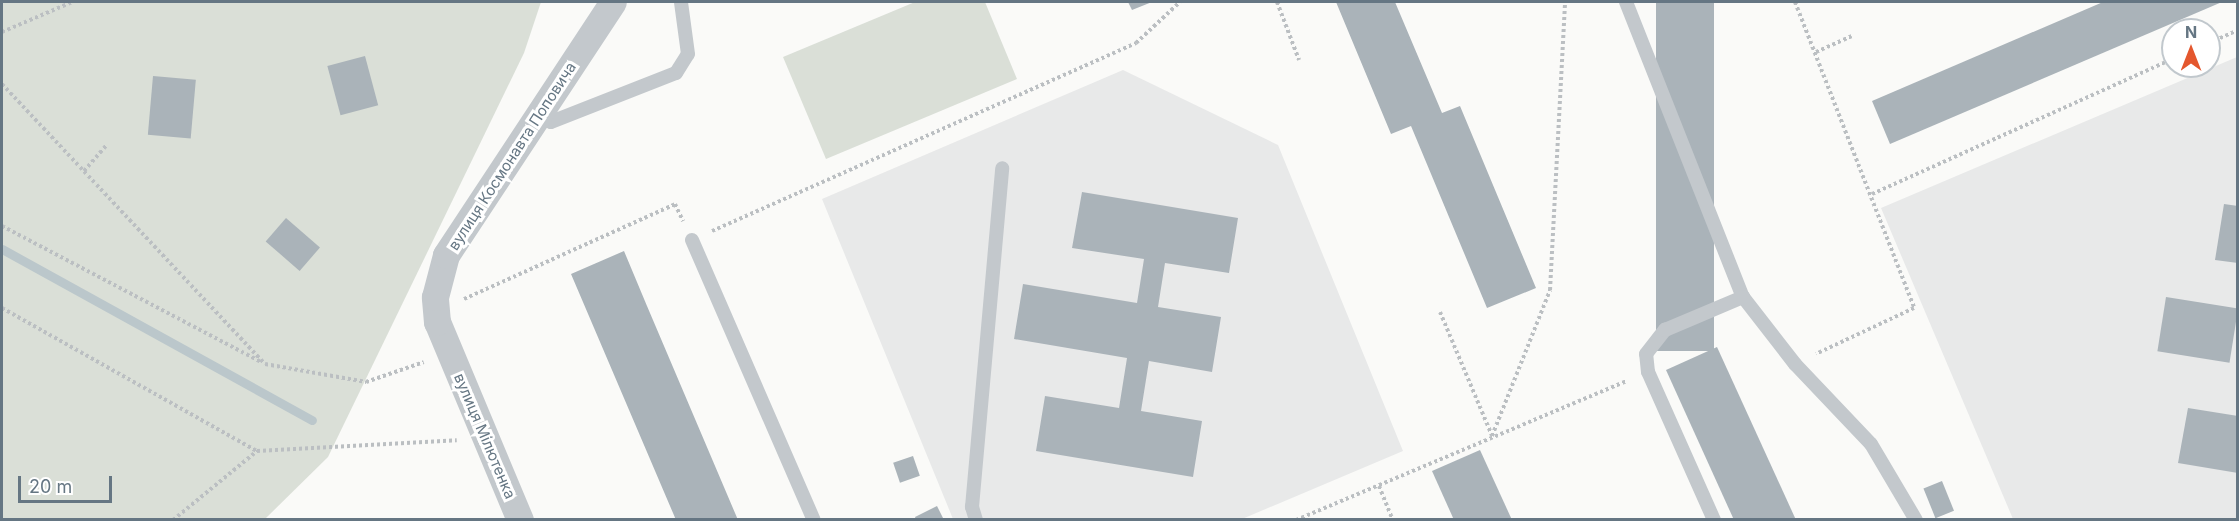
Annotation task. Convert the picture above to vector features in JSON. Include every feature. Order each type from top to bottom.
[{"type":"street","name":"вулиця Космонавта Поповича","points":[[450,352],[436,312],[446,255],[613,2]]},
{"type":"street","name":"вулиця Мілютенка","points":[[450,352],[520,519]]},
{"type":"lane","points":[[538,116],[551,122],[676,73],[688,54],[681,2]]},
{"type":"lane","points":[[1626,2],[1743,297],[1795,364],[1871,444],[1916,519]]},
{"type":"lane","points":[[976,519],[972,507],[1002,168]]},
{"type":"lane","points":[[692,240],[814,519]]},
{"type":"lane","points":[[1714,519],[1648,372],[1646,354],[1665,330],[1743,297]]},
{"type":"path","points":[[2,32],[72,2]]},
{"type":"path","points":[[436,312],[675,204],[692,240],[1136,43],[1180,2]]},
{"type":"path","points":[[1277,2],[1299,60]]},
{"type":"path","points":[[1492,436],[1550,290],[1565,2]]},
{"type":"path","points":[[1795,2],[1872,194],[1914,308],[1795,364]]},
{"type":"path","points":[[2221,38],[2238,30]]},
{"type":"path","points":[[1816,52],[1852,36]]},
{"type":"path","points":[[1872,194],[2161,64]]},
{"type":"path","points":[[2,84],[265,364]]},
{"type":"path","points":[[84,171],[107,145]]},
{"type":"path","points":[[2,226],[265,364],[366,382],[450,352]]},
{"type":"path","points":[[2,308],[257,451],[486,438]]},
{"type":"path","points":[[1440,312],[1492,436]]},
{"type":"path","points":[[1296,519],[1648,372]]},
{"type":"path","points":[[173,519],[257,451]]},
{"type":"path","points":[[1379,486],[1393,519]]},
{"type":"shaded area","points":[[2,2],[541,2],[524,53],[328,457],[265,519],[2,519]]},
{"type":"shaded area","points":[[915,2],[985,2],[1017,79],[826,159],[783,57]]},
{"type":"shaded area","points":[[2237,57],[2237,519],[2013,519],[1881,208],[2187,78],[2221,78],[2221,64]]},
{"type":"shaded area","points":[[1123,70],[1278,145],[1403,451],[1242,519],[953,519],[822,199]]},
{"type":"building","points":[[1128,2],[1152,2],[1132,10]]},
{"type":"building","points":[[1336,2],[1395,2],[1442,113],[1460,106],[1536,288],[1487,308],[1411,126],[1391,134]]},
{"type":"building","points":[[1656,2],[1714,2],[1714,351],[1656,351]]},
{"type":"building","points":[[2103,2],[2222,2],[2185,18],[2161,18],[2161,28],[1890,144],[1872,101]]},
{"type":"building","points":[[365,56],[378,105],[341,115],[327,66]]},
{"type":"building","points":[[153,76],[196,80],[191,139],[148,135]]},
{"type":"building","points":[[1082,192],[1238,218],[1229,273],[1165,263],[1158,307],[1221,317],[1212,372],[1149,361],[1141,411],[1202,421],[1193,477],[1036,451],[1045,396],[1119,408],[1127,358],[1014,339],[1023,284],[1137,303],[1144,259],[1072,248]]},
{"type":"building","points":[[2224,204],[2238,206],[2238,263],[2215,260]]},
{"type":"building","points":[[286,218],[320,248],[300,271],[266,241]]},
{"type":"building","points":[[624,251],[738,520],[676,520],[571,274]]},
{"type":"building","points":[[2166,297],[2238,308],[2229,363],[2157,351]]},
{"type":"building","points":[[1717,347],[1796,520],[1734,520],[1666,370]]},
{"type":"building","points":[[2188,408],[2238,416],[2238,473],[2178,463]]},
{"type":"building","points":[[1480,450],[1512,520],[1454,520],[1432,471]]},
{"type":"building","points":[[913,456],[920,476],[900,483],[893,463]]},
{"type":"building","points":[[1942,481],[1954,511],[1935,518],[1923,488]]},
{"type":"building","points":[[937,506],[944,520],[916,520],[915,517]]},
{"type":"waterway","points":[[2,249],[312,420]]}]
